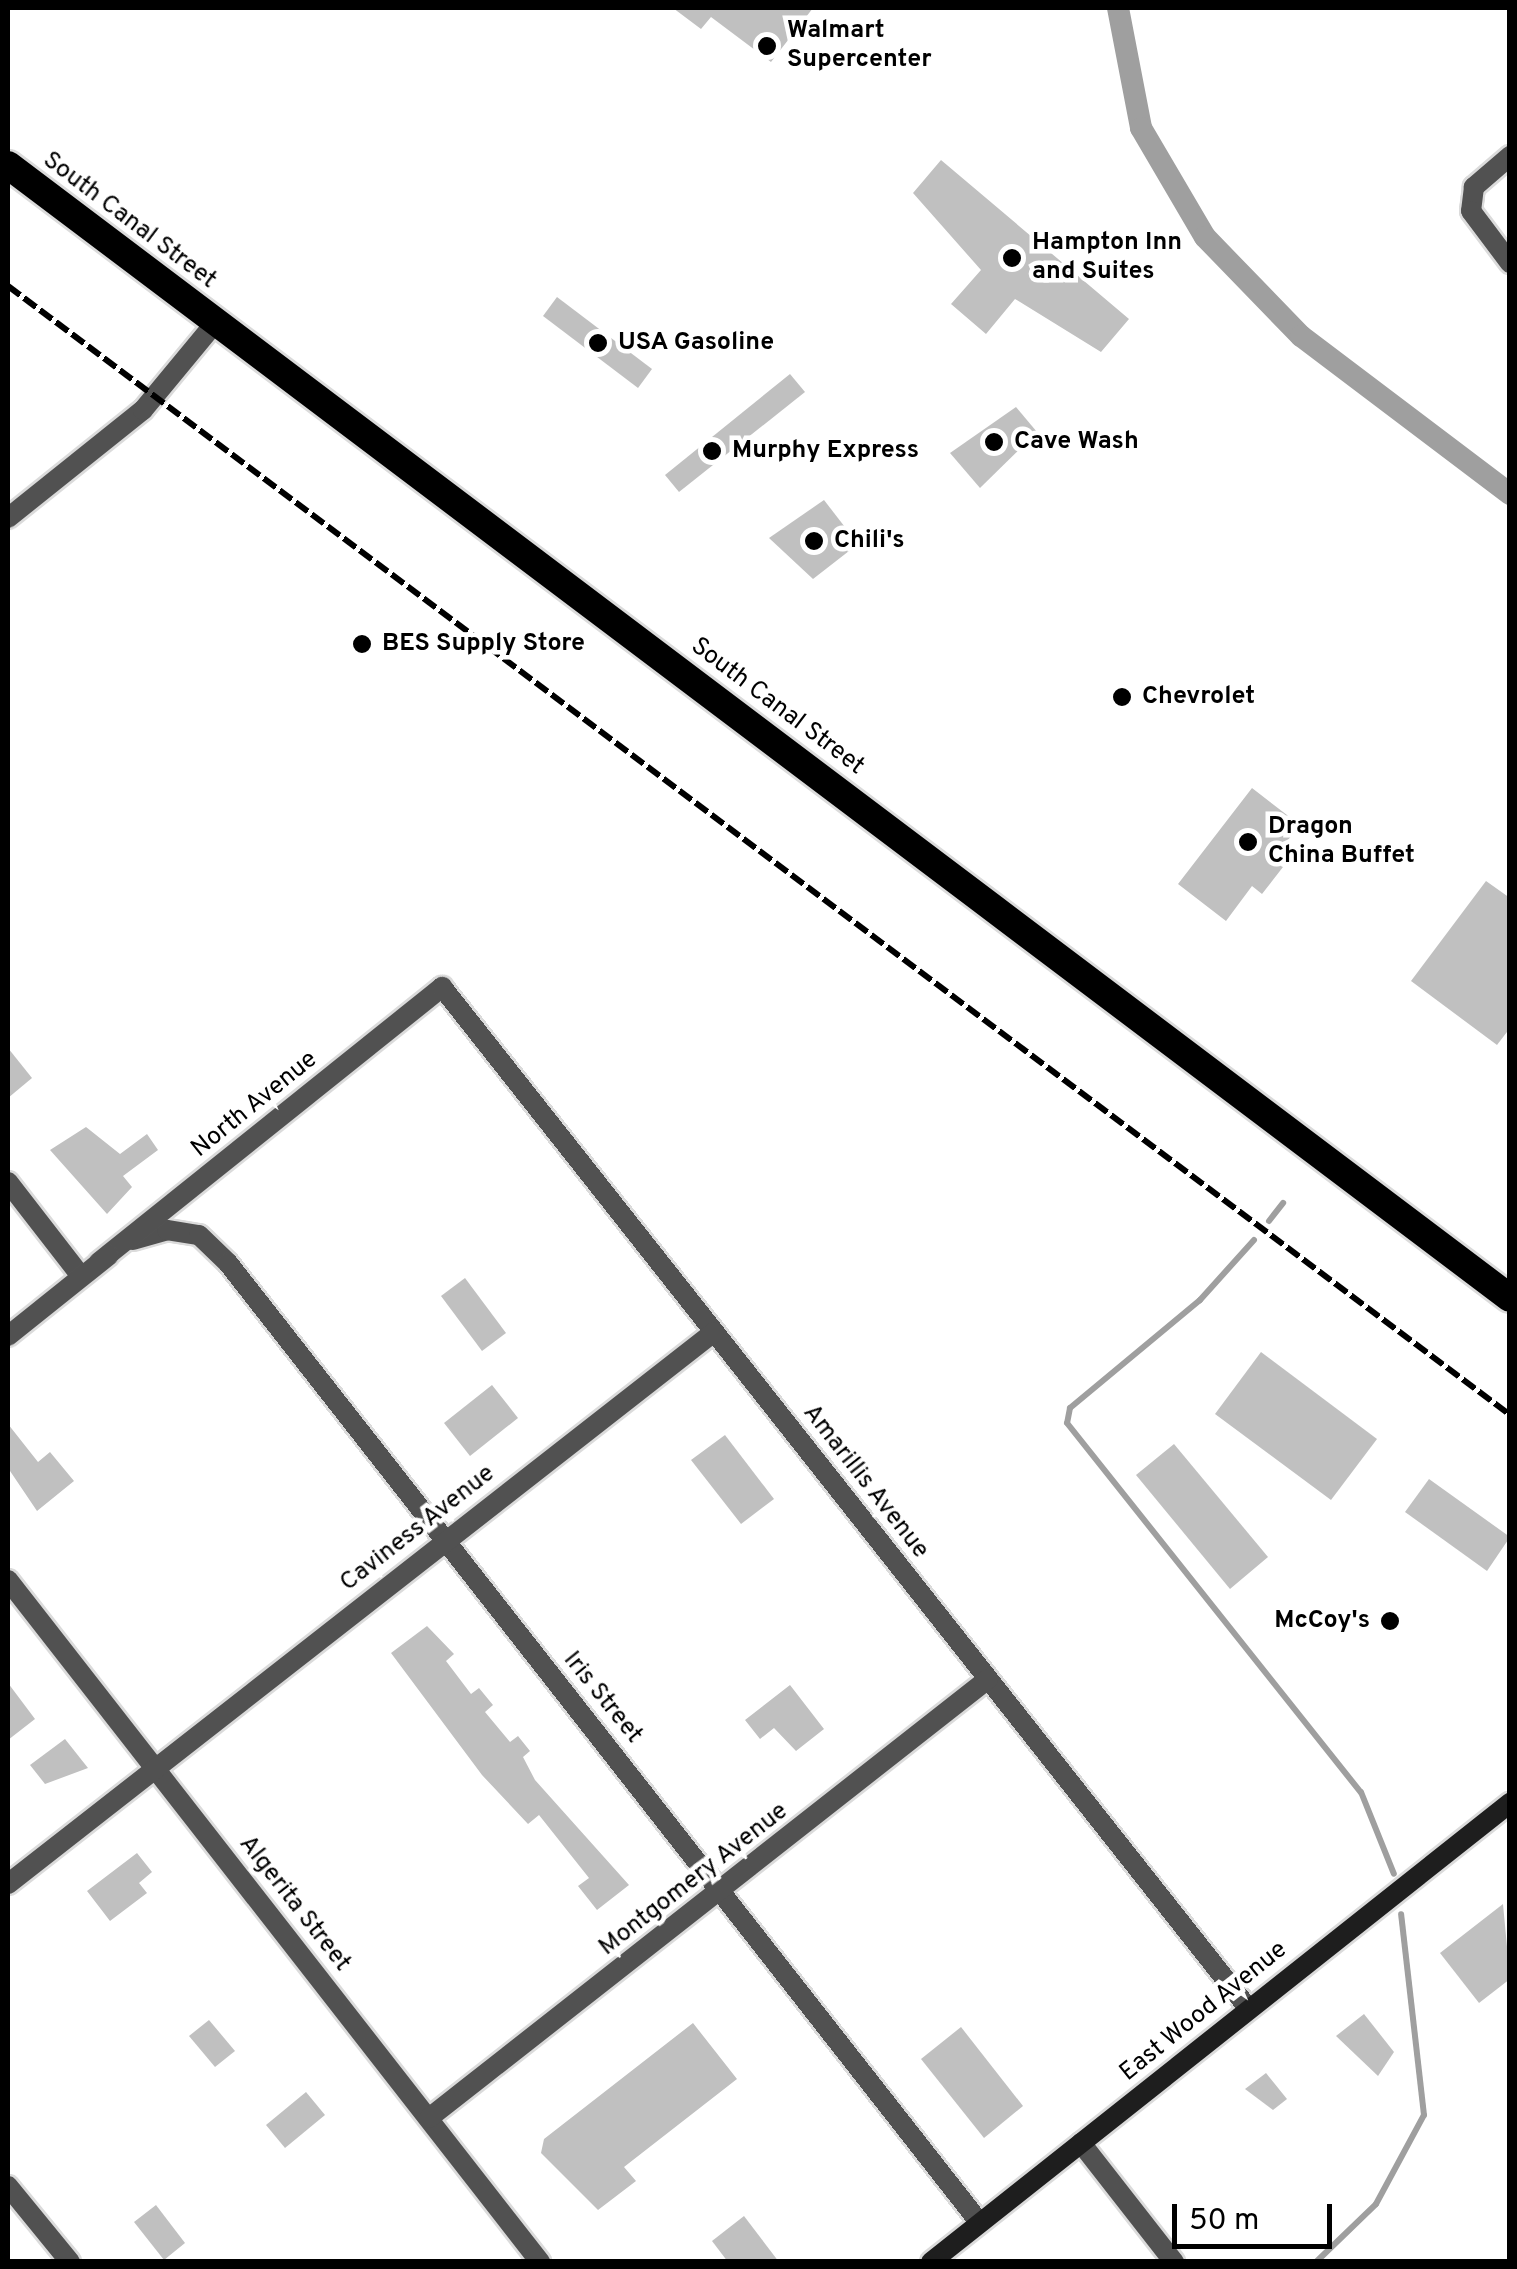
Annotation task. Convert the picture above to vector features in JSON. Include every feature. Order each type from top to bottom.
[{"type":"highway","name":"South Canal Street","points":[[8,166],[1510,1298]]},
{"type":"main road","name":"East Wood Avenue","points":[[931,2262],[1510,1803]]},
{"type":"street","points":[[1510,156],[1472,199],[1471,210],[1510,263]]},
{"type":"street","points":[[8,518],[157,397],[215,323]]},
{"type":"street","name":"North Avenue","points":[[8,1336],[442,987]]},
{"type":"street","name":"Amarillis Avenue","points":[[442,987],[1248,2008]]},
{"type":"street","points":[[8,1182],[81,1276]]},
{"type":"street","name":"North Avenue","points":[[99,1262],[167,1230]]},
{"type":"street","name":"Iris Street","points":[[167,1230],[211,1244],[723,1890],[980,2224]]},
{"type":"street","name":"Caviness Avenue","points":[[8,1884],[154,1766],[714,1332]]},
{"type":"street","name":"Algerita Street","points":[[8,1580],[540,2262]]},
{"type":"street","name":"Montgomery Avenue","points":[[428,2118],[988,1679]]},
{"type":"street","points":[[1081,2143],[1174,2262]]},
{"type":"street","points":[[8,2186],[70,2262]]},
{"type":"building","name":"Walmart Supercenter","points":[[673,8],[813,8],[771,62],[711,17],[701,29]]},
{"type":"building","name":"Hampton Inn and Suites","points":[[941,160],[1129,319],[1101,352],[1015,299],[986,334],[951,304],[981,270],[913,193]]},
{"type":"building","name":"USA Gasoline","points":[[557,297],[652,369],[638,388],[543,316]]},
{"type":"building","name":"Murphy Express","points":[[790,374],[805,392],[679,492],[665,475]]},
{"type":"building","name":"Cave Wash","points":[[1016,407],[1037,432],[980,488],[950,453]]},
{"type":"building","name":"Chili's","points":[[824,500],[858,544],[813,579],[769,538]]},
{"type":"building","name":"Dragon China Buffet","points":[[1252,788],[1300,825],[1273,859],[1283,867],[1262,894],[1252,886],[1226,921],[1178,884]]},
{"type":"building","points":[[1486,881],[1510,898],[1510,1028],[1497,1045],[1411,981]]},
{"type":"building","points":[[8,1048],[32,1078],[8,1098]]},
{"type":"building","points":[[86,1127],[120,1154],[147,1134],[158,1150],[123,1176],[132,1187],[107,1214],[50,1150]]},
{"type":"building","points":[[465,1278],[506,1333],[482,1351],[441,1296]]},
{"type":"building","points":[[1261,1352],[1377,1439],[1331,1500],[1215,1414]]},
{"type":"building","points":[[492,1385],[518,1418],[470,1456],[444,1423]]},
{"type":"building","points":[[8,1424],[38,1462],[50,1452],[74,1481],[37,1511],[8,1468]]},
{"type":"building","points":[[725,1435],[774,1499],[741,1524],[691,1460]]},
{"type":"building","points":[[1174,1444],[1268,1557],[1230,1589],[1136,1475]]},
{"type":"building","points":[[1429,1479],[1510,1537],[1487,1571],[1405,1512]]},
{"type":"building","points":[[427,1626],[454,1654],[446,1661],[471,1694],[479,1688],[493,1705],[485,1712],[510,1742],[518,1736],[530,1751],[523,1757],[535,1780],[629,1885],[597,1910],[578,1886],[589,1878],[539,1815],[528,1824],[482,1775],[391,1653]]},
{"type":"building","points":[[8,1683],[35,1719],[8,1740]]},
{"type":"building","points":[[790,1685],[824,1729],[796,1751],[774,1728],[760,1739],[745,1720]]},
{"type":"building","points":[[65,1739],[88,1768],[45,1784],[30,1765]]},
{"type":"building","points":[[137,1853],[152,1872],[139,1883],[147,1893],[110,1921],[87,1891]]},
{"type":"building","points":[[1503,1904],[1510,1979],[1479,2003],[1440,1953]]},
{"type":"building","points":[[1364,2014],[1394,2052],[1378,2076],[1336,2036]]},
{"type":"building","points":[[209,2020],[235,2051],[215,2067],[189,2036]]},
{"type":"building","points":[[693,2023],[737,2079],[624,2167],[636,2181],[598,2210],[541,2153],[544,2139]]},
{"type":"building","points":[[961,2027],[1023,2106],[984,2138],[921,2059]]},
{"type":"building","points":[[1266,2073],[1287,2099],[1273,2110],[1245,2089]]},
{"type":"building","points":[[306,2092],[325,2115],[285,2148],[266,2125]]},
{"type":"building","points":[[156,2205],[185,2243],[164,2260],[134,2222]]},
{"type":"building","points":[[744,2216],[779,2262],[728,2262],[712,2241]]},
{"type":"waterway","points":[[1118,8],[1141,128],[1205,237],[1301,336],[1510,494]]},
{"type":"waterway","points":[[1269,1221],[1283,1203]]},
{"type":"waterway","points":[[1254,1240],[1200,1300],[1070,1408],[1067,1423],[1361,1792],[1394,1874]]},
{"type":"waterway","points":[[1316,2262],[1376,2204],[1424,2115],[1401,1914]]},
{"type":"railway","points":[[8,286],[1510,1415]]},
{"type":"place","name":"Walmart Supercenter","points":[[767,46]]},
{"type":"place","name":"Hampton Inn and Suites","points":[[1012,258]]},
{"type":"place","name":"USA Gasoline","points":[[598,343]]},
{"type":"place","name":"Cave Wash","points":[[994,442]]},
{"type":"place","name":"Murphy Express","points":[[712,451]]},
{"type":"place","name":"Chili's","points":[[814,541]]},
{"type":"place","name":"BES Supply Store","points":[[362,644]]},
{"type":"place","name":"Chevrolet","points":[[1122,697]]},
{"type":"place","name":"Dragon China Buffet","points":[[1248,842]]},
{"type":"place","name":"McCoy's","points":[[1390,1621]]}]
